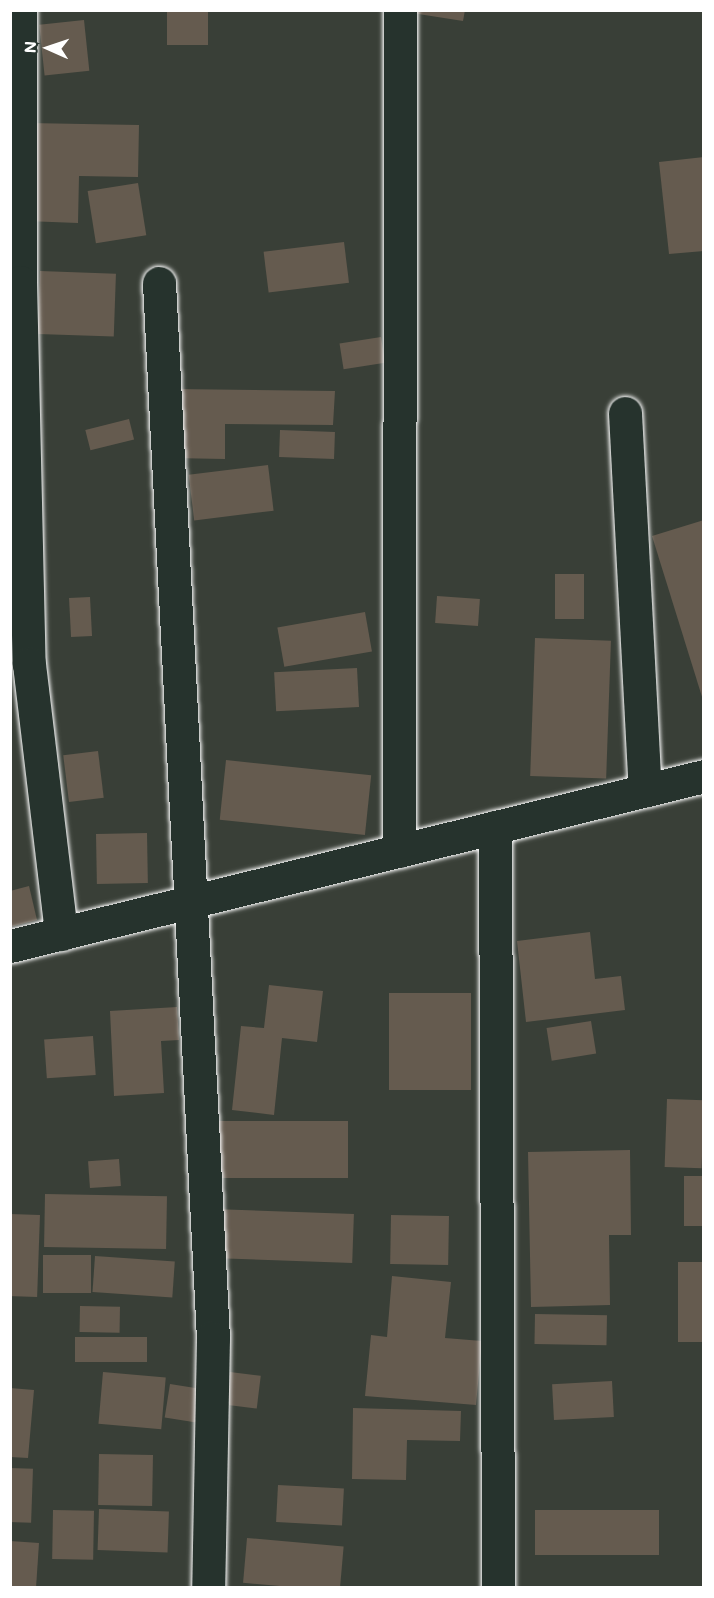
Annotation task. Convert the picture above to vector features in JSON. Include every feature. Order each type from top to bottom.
[{"type":"street","points":[[20,10],[15,281],[28,664],[61,934]]},
{"type":"street","points":[[399,851],[400,10]]},
{"type":"street","points":[[159,283],[213,1338],[208,1587]]},
{"type":"street","points":[[625,413],[645,790]]},
{"type":"street","points":[[10,946],[704,776]]},
{"type":"street","points":[[495,827],[498,1587]]},
{"type":"building","points":[[167,10],[208,10],[208,45],[167,45]]},
{"type":"building","points":[[413,10],[465,10],[463,21],[412,13]]},
{"type":"building","points":[[84,20],[89,71],[45,75],[39,25]]},
{"type":"building","points":[[28,123],[139,125],[138,177],[79,176],[78,223],[26,221]]},
{"type":"building","points":[[704,157],[704,251],[669,254],[659,162]]},
{"type":"building","points":[[138,183],[146,235],[96,243],[88,191]]},
{"type":"building","points":[[344,242],[349,283],[269,293],[264,252]]},
{"type":"building","points":[[40,271],[116,274],[114,337],[38,334]]},
{"type":"building","points":[[381,337],[385,363],[344,369],[340,344]]},
{"type":"building","points":[[173,389],[335,391],[333,425],[225,424],[225,459],[171,458]]},
{"type":"building","points":[[129,419],[134,439],[90,450],[85,430]]},
{"type":"building","points":[[280,430],[335,432],[334,459],[279,457]]},
{"type":"building","points":[[268,465],[274,511],[194,520],[189,475]]},
{"type":"building","points":[[704,520],[704,700],[703,700],[652,536]]},
{"type":"building","points":[[555,574],[584,574],[584,619],[555,619]]},
{"type":"building","points":[[437,596],[480,599],[478,626],[435,623]]},
{"type":"building","points":[[90,597],[92,636],[71,637],[69,598]]},
{"type":"building","points":[[365,612],[372,651],[284,667],[277,627]]},
{"type":"building","points":[[535,638],[611,641],[606,779],[530,776]]},
{"type":"building","points":[[357,668],[359,707],[276,711],[274,672]]},
{"type":"building","points":[[98,751],[104,798],[69,802],[63,755]]},
{"type":"building","points":[[226,760],[371,775],[365,835],[220,820]]},
{"type":"building","points":[[147,833],[148,883],[97,884],[96,834]]},
{"type":"building","points":[[29,886],[37,920],[10,927],[10,891]]},
{"type":"building","points":[[590,932],[595,979],[621,976],[625,1010],[526,1022],[517,941]]},
{"type":"building","points":[[269,985],[323,991],[317,1042],[282,1038],[274,1115],[232,1110],[241,1026],[264,1028]]},
{"type":"building","points":[[389,993],[471,993],[471,1090],[389,1090]]},
{"type":"building","points":[[177,1007],[179,1040],[161,1041],[164,1093],[114,1096],[110,1011]]},
{"type":"building","points":[[591,1021],[596,1054],[552,1061],[547,1028]]},
{"type":"building","points":[[93,1036],[96,1075],[47,1078],[44,1039]]},
{"type":"building","points":[[667,1099],[704,1100],[702,1168],[665,1167]]},
{"type":"building","points":[[210,1121],[348,1121],[348,1178],[210,1178]]},
{"type":"building","points":[[630,1150],[631,1235],[609,1235],[610,1305],[531,1307],[528,1152]]},
{"type":"building","points":[[119,1159],[121,1186],[90,1188],[88,1161]]},
{"type":"building","points":[[684,1176],[704,1176],[704,1226],[684,1226]]},
{"type":"building","points":[[45,1194],[167,1196],[166,1249],[44,1247]]},
{"type":"building","points":[[213,1209],[354,1214],[352,1263],[211,1258]]},
{"type":"building","points":[[10,1214],[40,1215],[37,1297],[10,1296]]},
{"type":"building","points":[[391,1215],[449,1216],[448,1265],[390,1264]]},
{"type":"building","points":[[43,1255],[91,1255],[91,1293],[43,1293]]},
{"type":"building","points":[[95,1256],[175,1262],[172,1297],[92,1292]]},
{"type":"building","points":[[678,1262],[704,1262],[704,1342],[678,1342]]},
{"type":"building","points":[[392,1276],[451,1282],[445,1338],[482,1341],[476,1405],[365,1396],[371,1335],[387,1337]]},
{"type":"building","points":[[80,1306],[120,1307],[120,1333],[80,1332]]},
{"type":"building","points":[[535,1314],[607,1315],[606,1345],[534,1344]]},
{"type":"building","points":[[75,1337],[147,1337],[147,1362],[75,1362]]},
{"type":"building","points":[[103,1372],[166,1377],[161,1429],[98,1424]]},
{"type":"building","points":[[230,1372],[261,1376],[257,1409],[226,1405]]},
{"type":"building","points":[[612,1381],[614,1417],[554,1420],[552,1384]]},
{"type":"building","points":[[170,1384],[202,1389],[196,1423],[165,1418]]},
{"type":"building","points":[[10,1388],[34,1390],[28,1458],[10,1457]]},
{"type":"building","points":[[353,1408],[461,1411],[460,1441],[407,1440],[406,1480],[352,1479]]},
{"type":"building","points":[[99,1454],[153,1455],[152,1506],[98,1505]]},
{"type":"building","points":[[10,1468],[33,1469],[31,1523],[10,1522]]},
{"type":"building","points":[[278,1485],[344,1488],[342,1525],[276,1522]]},
{"type":"building","points":[[99,1509],[169,1511],[168,1552],[98,1550]]},
{"type":"building","points":[[53,1510],[94,1511],[93,1560],[52,1559]]},
{"type":"building","points":[[535,1510],[659,1510],[659,1555],[535,1555]]},
{"type":"building","points":[[247,1538],[344,1546],[340,1588],[302,1588],[243,1583]]},
{"type":"building","points":[[10,1541],[39,1543],[36,1588],[10,1588]]}]
